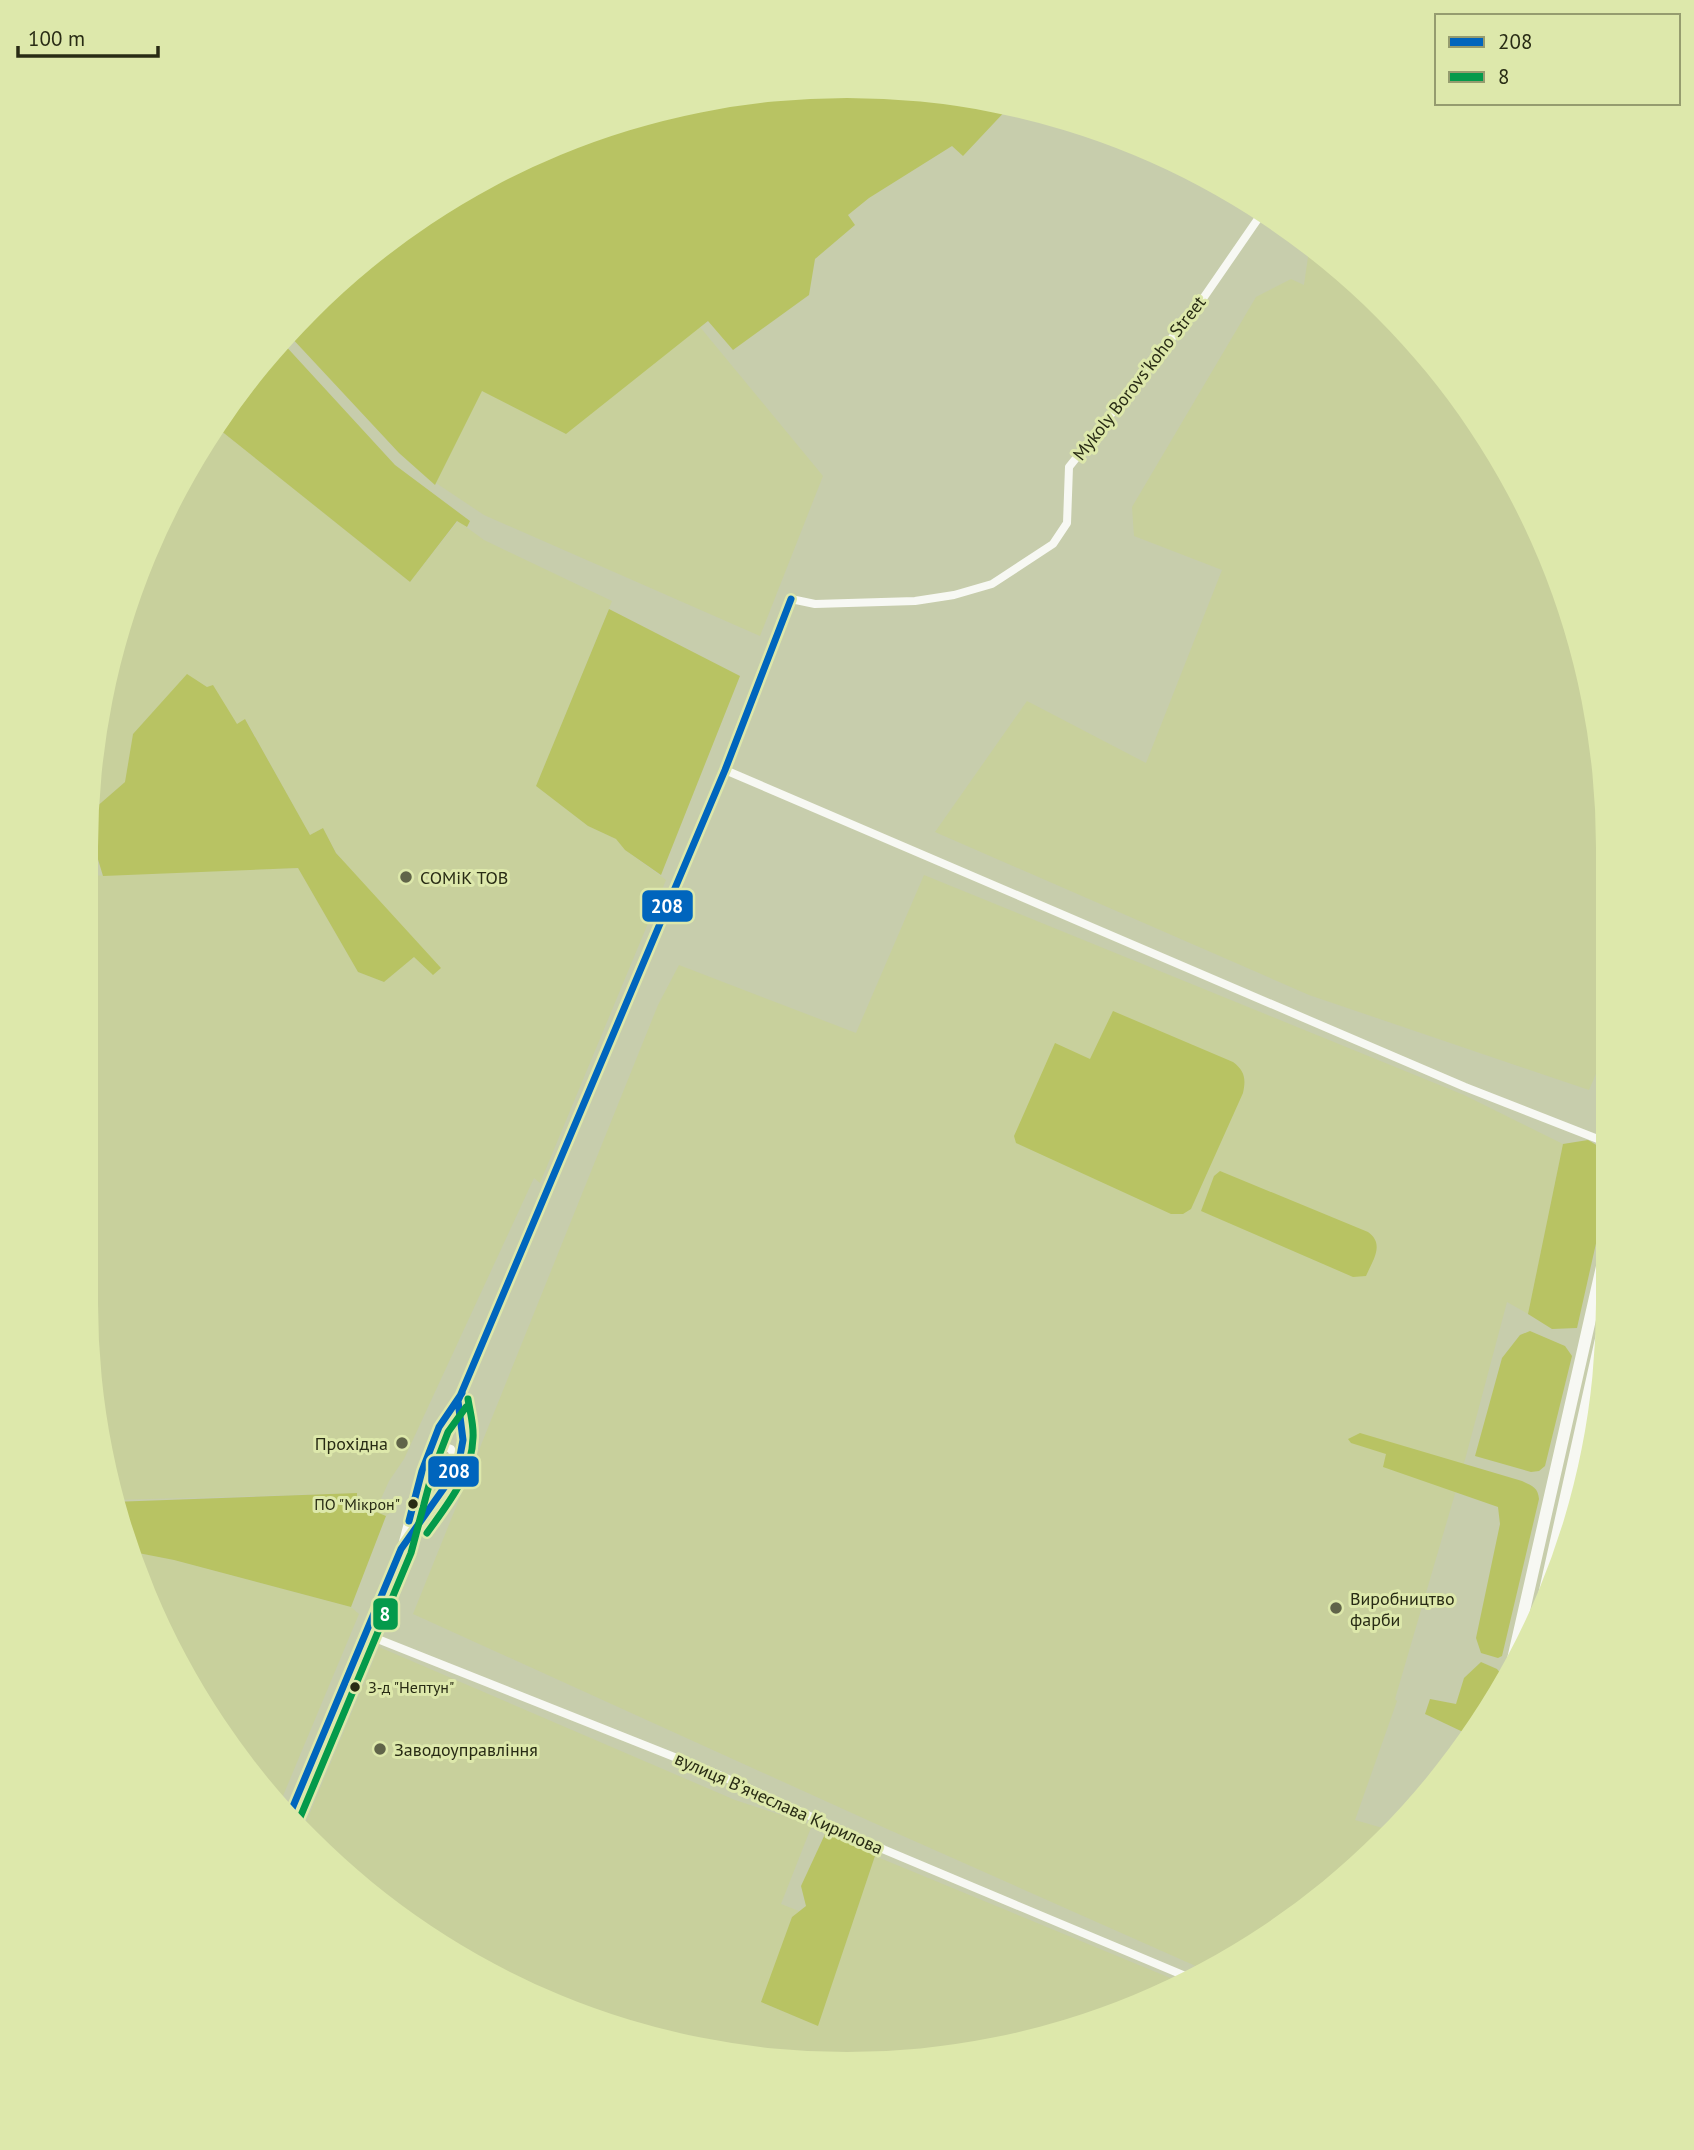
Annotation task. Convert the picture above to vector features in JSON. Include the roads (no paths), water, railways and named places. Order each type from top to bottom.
[{"type":"main road","points":[[1518,1635],[1596,1293]]},
{"type":"main road","points":[[1554,1548],[1592,1381]]},
{"type":"street","name":"Mykoly Borovs'koho Street","points":[[293,1807],[401,1549],[422,1471],[439,1427],[458,1401],[725,770],[792,599],[815,604],[915,601],[954,595],[992,584],[1053,544],[1067,523],[1069,467],[1202,300],[1257,220]]},
{"type":"street","points":[[725,770],[1465,1087],[1596,1138]]},
{"type":"street","name":"Mykoly Borovs'koho Street","points":[[401,1549],[451,1478],[457,1463],[463,1440],[458,1401]]},
{"type":"street","points":[[430,1452],[440,1445],[451,1448],[457,1463]]},
{"type":"street","points":[[422,1471],[428,1481],[438,1484],[451,1478]]},
{"type":"street","name":"вулиця Вʼячеслава Кирилова","points":[[365,1634],[717,1774],[822,1823],[1180,1974]]},
{"type":"place","name":"СОМіК ТОВ","points":[[406,877]]},
{"type":"place","name":"Прохідна","points":[[402,1443]]},
{"type":"place","name":"ПО \"Мікрон\"","points":[[413,1504]]},
{"type":"place","name":"Виробництво фарби","points":[[1336,1608]]},
{"type":"place","name":"З-д \"Нептун\"","points":[[355,1687]]},
{"type":"place","name":"Заводоуправління","points":[[380,1749]]}]
